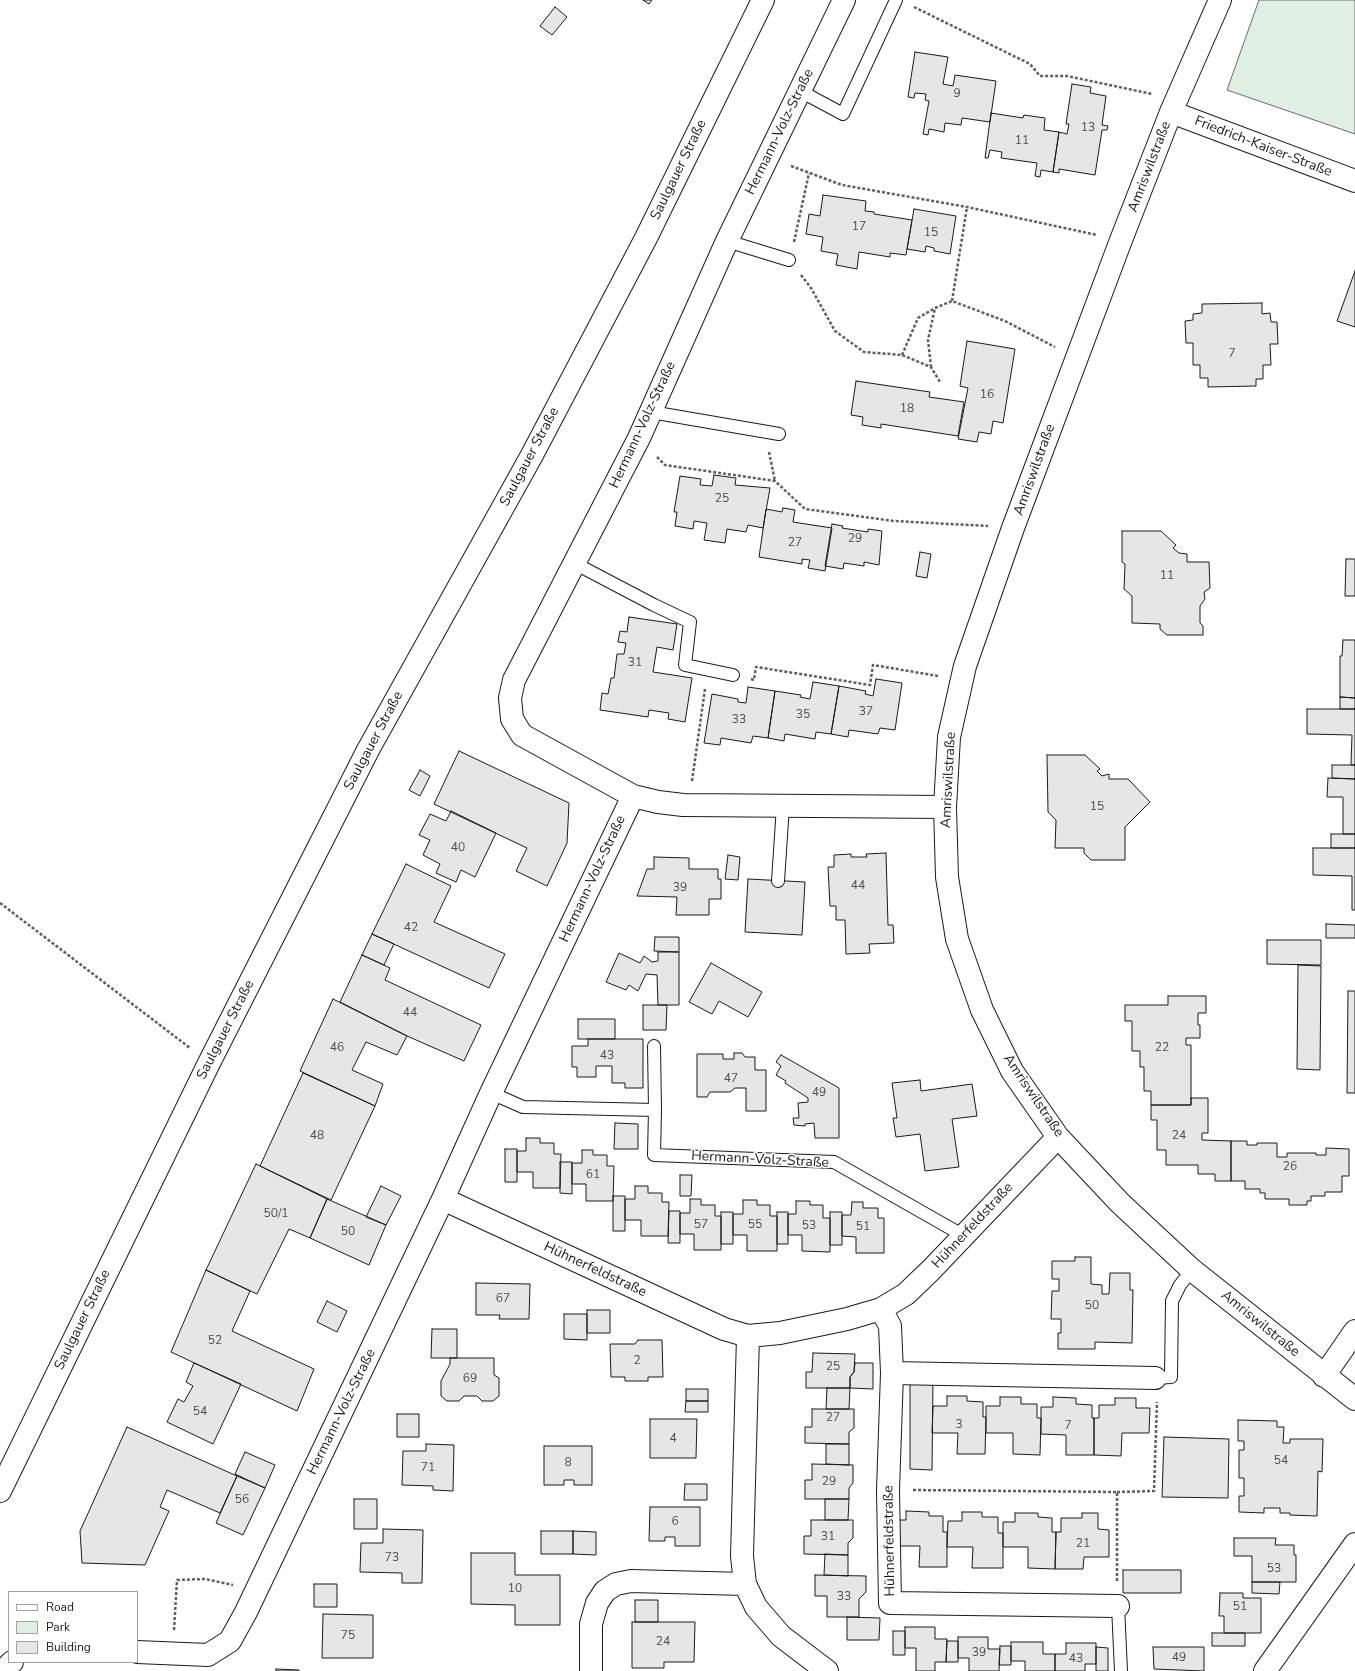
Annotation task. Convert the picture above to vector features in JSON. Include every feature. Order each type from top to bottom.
[{"type":"street","name":"Saulgauer Straße","points":[[0,1490],[210,1063],[368,750],[532,455],[646,238],[763,0]]},
{"type":"street","name":"Hermann-Volz-Straße","points":[[844,0],[727,241],[639,438],[514,680],[510,698],[512,719],[522,735],[633,796],[658,802],[688,805],[945,807]]},
{"type":"street","name":"Amriswilstraße","points":[[1220,0],[1174,105],[1121,240],[1013,528],[965,666],[949,737],[945,807],[947,877],[958,939],[982,1010],[1012,1071],[1058,1137],[1120,1203],[1192,1270],[1324,1376],[1355,1399]]},
{"type":"street","name":"Friedrich-Kaiser-Straße","points":[[1174,105],[1355,181]]},
{"type":"street","name":"Hermann-Volz-Straße","points":[[138,1652],[208,1655],[230,1641],[255,1593],[443,1199],[491,1093],[633,796]]},
{"type":"street","name":"Hühnerfeldstraße","points":[[443,1199],[724,1329],[748,1336],[780,1333],[847,1319],[881,1309],[906,1294],[964,1236],[1058,1137]]},
{"type":"street","name":"Hühnerfeldstraße","points":[[881,1309],[890,1326],[892,1373],[888,1490],[890,1603],[1118,1606]]},
{"type":"street","points":[[1324,1376],[1355,1331]]},
{"type":"street","points":[[748,1336],[742,1556],[745,1584],[756,1607],[781,1636],[827,1671]]},
{"type":"street","points":[[892,1373],[1156,1378]]},
{"type":"street","points":[[1264,1671],[1355,1544]]},
{"type":"street","points":[[591,1671],[591,1624],[597,1603],[605,1591],[616,1584],[631,1581],[745,1584]]},
{"type":"street","points":[[3,1671],[11,1663]]},
{"type":"lane","points":[[800,91],[843,114],[896,0]]},
{"type":"lane","points":[[727,241],[789,260]]},
{"type":"lane","points":[[651,412],[774,433]]},
{"type":"lane","points":[[574,563],[690,622],[685,665],[734,675]]},
{"type":"lane","points":[[778,881],[783,806]]},
{"type":"lane","name":"Hermann-Volz-Straße","points":[[654,1046],[654,1155],[834,1162],[964,1236]]},
{"type":"lane","points":[[491,1093],[523,1106],[654,1110]]},
{"type":"lane","points":[[1156,1378],[1171,1377],[1172,1301],[1180,1285],[1192,1270]]},
{"type":"lane","points":[[1118,1606],[1121,1671]]},
{"type":"path","points":[[910,6],[1030,64],[1040,76],[1067,76],[1174,105]]},
{"type":"path","points":[[768,157],[842,185],[967,207],[1121,240]]},
{"type":"path","points":[[809,173],[789,260],[811,288],[835,330],[864,352],[902,355],[931,367]]},
{"type":"path","points":[[952,301],[967,207]]},
{"type":"path","points":[[902,355],[918,318],[935,308],[952,301],[1005,322],[1076,358]]},
{"type":"path","points":[[935,308],[928,340],[931,367],[940,382]]},
{"type":"path","points":[[774,433],[769,456],[775,481],[805,510],[894,521],[1013,528]]},
{"type":"path","points":[[639,438],[665,465],[775,481]]},
{"type":"path","points":[[734,675],[754,680],[756,667],[870,685],[873,665],[935,675]]},
{"type":"path","points":[[688,805],[708,670]]},
{"type":"path","points":[[0,903],[210,1063]]},
{"type":"path","points":[[888,1490],[1154,1491],[1157,1404],[1156,1378]]},
{"type":"path","points":[[1117,1492],[1118,1606]]},
{"type":"path","points":[[175,1653],[173,1624],[177,1580],[205,1579],[238,1586],[255,1593]]},
{"type":"green space","points":[[1259,0],[1355,0],[1355,134],[1227,90]]},
{"type":"building","points":[[643,0],[652,0],[649,4]]},
{"type":"building","points":[[555,7],[567,17],[552,35],[540,26]]},
{"type":"building","points":[[915,52],[948,57],[943,84],[953,86],[955,75],[996,81],[990,122],[962,118],[961,125],[945,123],[944,132],[929,129],[928,135],[923,134],[929,101],[925,100],[926,94],[915,93],[914,98],[908,97]]},
{"type":"building","points":[[1072,84],[1091,87],[1090,93],[1106,96],[1102,125],[1108,126],[1107,130],[1102,130],[1095,175],[1059,169],[1059,173],[1053,172],[1059,132],[1067,134],[1069,124],[1066,124]]},
{"type":"building","points":[[991,113],[1023,118],[1024,115],[1045,118],[1044,130],[1059,132],[1053,172],[1041,170],[1040,177],[1035,176],[1037,163],[1001,158],[1002,152],[990,150],[988,158],[985,158]]},
{"type":"building","points":[[823,195],[866,201],[865,211],[874,212],[874,214],[912,220],[906,255],[890,253],[890,257],[859,252],[857,269],[836,265],[838,254],[821,251],[823,237],[806,234],[809,214],[820,216]]},
{"type":"building","points":[[914,209],[956,216],[950,254],[934,251],[934,248],[926,246],[925,252],[907,249]]},
{"type":"building","points":[[1355,271],[1355,327],[1337,321]]},
{"type":"building","points":[[1262,303],[1262,314],[1270,313],[1271,322],[1277,322],[1278,344],[1270,344],[1271,365],[1263,365],[1263,379],[1256,379],[1256,386],[1208,387],[1208,378],[1200,378],[1200,365],[1193,365],[1193,343],[1186,343],[1185,321],[1193,320],[1193,314],[1202,313],[1202,304]]},
{"type":"building","points":[[967,341],[1015,349],[1003,423],[993,421],[991,434],[979,432],[977,442],[958,439],[968,388],[960,386]]},
{"type":"building","points":[[856,381],[930,392],[929,397],[964,402],[958,436],[881,424],[881,428],[862,425],[863,417],[851,415]]},
{"type":"building","points":[[714,475],[736,478],[735,485],[770,488],[763,528],[748,525],[746,532],[727,529],[725,543],[704,540],[707,523],[694,521],[693,529],[675,526],[677,512],[674,512],[680,476],[701,479],[700,485],[712,486]]},
{"type":"building","points":[[783,508],[795,510],[793,522],[832,528],[825,571],[808,568],[810,560],[802,559],[802,564],[759,557],[766,509],[782,512]]},
{"type":"building","points":[[832,524],[843,526],[842,528],[868,532],[868,529],[882,531],[879,565],[864,562],[864,566],[844,563],[843,569],[825,566]]},
{"type":"building","points":[[1122,531],[1161,531],[1176,545],[1173,548],[1179,553],[1187,554],[1187,562],[1209,562],[1210,588],[1204,592],[1205,599],[1200,606],[1200,623],[1203,626],[1203,635],[1167,635],[1160,629],[1160,624],[1132,623],[1132,596],[1124,589],[1125,564],[1122,562]]},
{"type":"building","points":[[920,552],[931,554],[927,578],[916,576]]},
{"type":"building","points":[[1346,559],[1355,559],[1355,596],[1345,596]]},
{"type":"building","points":[[629,617],[677,624],[673,650],[657,647],[653,672],[692,678],[685,722],[668,719],[669,713],[649,710],[648,717],[600,710],[602,693],[608,694],[611,678],[614,678],[617,654],[624,654],[626,643],[618,642],[620,631],[627,632]]},
{"type":"building","points":[[1343,640],[1355,640],[1355,698],[1340,697],[1340,656],[1342,656]]},
{"type":"building","points":[[876,679],[902,683],[895,730],[880,728],[878,734],[849,730],[848,737],[831,734],[839,686],[866,691],[865,694],[873,696]]},
{"type":"building","points":[[813,682],[839,686],[831,734],[816,732],[815,739],[785,734],[784,741],[768,738],[775,691],[801,695],[800,697],[810,699]]},
{"type":"building","points":[[748,687],[775,691],[768,738],[753,736],[751,743],[721,738],[720,745],[704,743],[712,694],[738,699],[738,702],[746,703]]},
{"type":"building","points":[[1340,697],[1355,698],[1355,709],[1340,709]]},
{"type":"building","points":[[1307,709],[1355,709],[1355,765],[1351,765],[1352,735],[1307,734]]},
{"type":"building","points":[[459,751],[569,803],[567,843],[547,886],[516,871],[527,848],[434,804]]},
{"type":"building","points":[[1047,755],[1085,755],[1100,769],[1097,771],[1102,776],[1109,774],[1109,779],[1128,779],[1150,802],[1125,827],[1125,860],[1091,860],[1084,853],[1084,848],[1055,848],[1056,820],[1048,812]]},
{"type":"building","points":[[1332,765],[1355,765],[1355,779],[1332,778]]},
{"type":"building","points":[[420,770],[430,776],[420,796],[409,790]]},
{"type":"building","points":[[1328,778],[1355,779],[1355,834],[1343,834],[1343,797],[1327,797]]},
{"type":"building","points":[[451,811],[496,833],[475,877],[461,870],[456,882],[436,873],[440,864],[423,855],[430,840],[419,835],[430,814],[446,821]]},
{"type":"building","points":[[1331,834],[1355,834],[1355,848],[1331,848]]},
{"type":"building","points":[[1313,848],[1355,848],[1355,910],[1352,910],[1352,876],[1313,875]]},
{"type":"building","points":[[886,853],[888,925],[893,925],[894,943],[869,944],[870,953],[846,954],[845,920],[836,920],[836,906],[830,906],[828,867],[834,867],[834,855],[851,854],[851,857],[867,857],[866,854]]},
{"type":"building","points":[[728,855],[740,857],[738,880],[725,879]]},
{"type":"building","points":[[654,857],[689,858],[689,869],[718,869],[718,879],[721,879],[721,899],[709,899],[709,915],[676,915],[677,897],[637,896],[647,869],[654,869]]},
{"type":"building","points":[[406,864],[451,886],[434,922],[505,954],[489,988],[372,934]]},
{"type":"building","points":[[748,879],[805,882],[802,935],[745,932]]},
{"type":"building","points":[[1326,924],[1355,925],[1355,938],[1326,938]]},
{"type":"building","points":[[372,934],[394,944],[384,965],[362,955]]},
{"type":"building","points":[[655,937],[679,937],[679,952],[654,951]]},
{"type":"building","points":[[1267,940],[1321,940],[1321,965],[1267,964]]},
{"type":"building","points":[[658,952],[679,952],[679,1005],[658,1005],[657,975],[646,974],[638,991],[629,985],[626,990],[606,982],[619,953],[640,963],[644,956],[652,962],[658,961]]},
{"type":"building","points":[[362,955],[390,968],[385,980],[481,1025],[464,1061],[407,1036],[340,1002]]},
{"type":"building","points":[[711,963],[762,992],[748,1017],[719,1001],[712,1014],[689,1002]]},
{"type":"building","points":[[1298,965],[1321,966],[1320,1070],[1297,1069]]},
{"type":"building","points":[[1348,991],[1355,991],[1355,1093],[1347,1093]]},
{"type":"building","points":[[1168,996],[1206,996],[1206,1013],[1198,1013],[1200,1038],[1186,1038],[1186,1045],[1191,1045],[1191,1105],[1151,1105],[1151,1091],[1144,1091],[1144,1067],[1140,1067],[1140,1051],[1132,1051],[1132,1021],[1125,1021],[1125,1005],[1168,1005]]},
{"type":"building","points":[[333,999],[407,1036],[397,1055],[366,1042],[352,1070],[383,1084],[375,1106],[300,1071]]},
{"type":"building","points":[[643,1005],[667,1005],[666,1030],[643,1030]]},
{"type":"building","points":[[578,1019],[615,1019],[615,1039],[578,1039]]},
{"type":"building","points":[[588,1039],[643,1039],[643,1088],[625,1088],[625,1083],[612,1083],[612,1066],[596,1066],[596,1077],[577,1077],[577,1067],[572,1067],[572,1046],[588,1046]]},
{"type":"building","points":[[734,1053],[742,1053],[745,1057],[755,1057],[755,1070],[766,1070],[766,1111],[746,1111],[746,1088],[735,1088],[730,1092],[710,1092],[707,1097],[697,1097],[697,1054],[723,1054],[723,1059],[734,1059]]},
{"type":"building","points":[[781,1055],[839,1088],[839,1138],[815,1138],[814,1123],[805,1124],[805,1126],[794,1125],[793,1118],[799,1118],[798,1103],[808,1102],[808,1098],[785,1083],[786,1081],[776,1075],[781,1066],[776,1062]]},
{"type":"building","points":[[303,1073],[375,1106],[331,1200],[260,1166]]},
{"type":"building","points":[[920,1080],[921,1091],[972,1084],[977,1116],[952,1119],[959,1167],[925,1171],[920,1134],[896,1137],[893,1118],[897,1118],[892,1083]]},
{"type":"building","points":[[1191,1098],[1208,1098],[1208,1133],[1202,1133],[1202,1140],[1231,1141],[1231,1181],[1215,1181],[1215,1174],[1198,1174],[1198,1165],[1166,1165],[1166,1150],[1157,1150],[1157,1120],[1151,1120],[1151,1105],[1191,1105]]},
{"type":"building","points":[[615,1123],[638,1124],[638,1149],[614,1149]]},
{"type":"building","points":[[526,1138],[540,1138],[540,1143],[554,1143],[554,1154],[561,1154],[560,1188],[533,1188],[533,1172],[517,1172],[517,1151],[526,1151]]},
{"type":"building","points":[[1231,1141],[1247,1141],[1247,1145],[1257,1145],[1257,1143],[1277,1143],[1277,1157],[1287,1157],[1287,1153],[1316,1153],[1316,1155],[1326,1155],[1326,1148],[1349,1149],[1349,1176],[1342,1176],[1342,1192],[1325,1192],[1325,1196],[1311,1196],[1311,1201],[1307,1201],[1307,1205],[1289,1205],[1289,1199],[1265,1199],[1265,1193],[1260,1193],[1260,1189],[1245,1189],[1245,1181],[1231,1181]]},
{"type":"building","points":[[505,1149],[517,1149],[517,1182],[505,1182]]},
{"type":"building","points":[[582,1150],[593,1150],[593,1155],[607,1155],[607,1166],[614,1166],[613,1201],[586,1201],[586,1184],[572,1184],[572,1163],[582,1163]]},
{"type":"building","points":[[560,1162],[572,1162],[572,1194],[560,1193]]},
{"type":"building","points":[[256,1164],[327,1199],[310,1238],[289,1229],[257,1294],[206,1270]]},
{"type":"building","points":[[680,1175],[692,1175],[691,1196],[680,1196]]},
{"type":"building","points":[[381,1186],[401,1196],[386,1225],[366,1217]]},
{"type":"building","points":[[635,1186],[648,1186],[648,1193],[662,1193],[662,1202],[669,1202],[668,1236],[641,1236],[641,1220],[625,1220],[625,1199],[635,1199]]},
{"type":"building","points":[[613,1196],[625,1196],[625,1231],[613,1231]]},
{"type":"building","points":[[327,1199],[386,1225],[369,1265],[310,1238]]},
{"type":"building","points":[[690,1199],[701,1199],[701,1205],[715,1205],[715,1216],[721,1216],[721,1250],[694,1250],[694,1234],[680,1234],[680,1213],[690,1213]]},
{"type":"building","points":[[743,1200],[757,1200],[757,1205],[770,1205],[770,1216],[777,1216],[777,1251],[747,1251],[747,1235],[733,1235],[733,1214],[743,1214]]},
{"type":"building","points":[[796,1201],[810,1201],[810,1205],[823,1205],[823,1218],[830,1218],[830,1252],[802,1251],[802,1235],[788,1235],[788,1214],[796,1214]]},
{"type":"building","points":[[852,1202],[863,1202],[863,1208],[878,1208],[878,1218],[884,1218],[884,1253],[856,1253],[856,1237],[842,1236],[842,1215],[851,1215]]},
{"type":"building","points":[[669,1211],[680,1211],[680,1243],[668,1243]]},
{"type":"building","points":[[721,1212],[733,1212],[733,1244],[721,1244]]},
{"type":"building","points":[[777,1212],[788,1212],[788,1244],[777,1244]]},
{"type":"building","points":[[830,1212],[842,1212],[842,1245],[830,1245]]},
{"type":"building","points":[[1075,1257],[1091,1257],[1091,1284],[1102,1285],[1102,1294],[1109,1294],[1110,1273],[1130,1273],[1130,1290],[1133,1290],[1132,1343],[1095,1342],[1095,1349],[1058,1349],[1058,1333],[1061,1333],[1061,1319],[1051,1319],[1052,1291],[1059,1291],[1059,1279],[1052,1279],[1052,1261],[1075,1261]]},
{"type":"building","points":[[206,1270],[250,1291],[232,1331],[314,1369],[297,1411],[171,1352]]},
{"type":"building","points":[[476,1283],[530,1284],[529,1319],[499,1319],[500,1315],[476,1315]]},
{"type":"building","points":[[327,1301],[347,1311],[337,1332],[317,1322]]},
{"type":"building","points":[[587,1310],[610,1310],[610,1333],[587,1333]]},
{"type":"building","points":[[564,1314],[587,1314],[587,1340],[564,1339]]},
{"type":"building","points":[[432,1329],[457,1329],[457,1358],[431,1358]]},
{"type":"building","points":[[638,1340],[662,1340],[663,1377],[648,1377],[648,1381],[625,1381],[625,1377],[611,1377],[610,1344],[635,1344]]},
{"type":"building","points":[[813,1353],[855,1354],[854,1372],[850,1377],[850,1388],[806,1388],[806,1372],[812,1372]]},
{"type":"building","points":[[450,1358],[494,1358],[494,1375],[499,1378],[499,1396],[493,1401],[482,1401],[477,1396],[464,1396],[459,1401],[447,1401],[441,1396],[441,1381],[450,1364]]},
{"type":"building","points":[[194,1363],[241,1384],[213,1444],[167,1422],[178,1399],[184,1402],[193,1386],[186,1382]]},
{"type":"building","points":[[855,1363],[873,1363],[873,1389],[850,1388],[850,1377],[854,1372]]},
{"type":"building","points":[[910,1380],[933,1380],[932,1470],[910,1469]]},
{"type":"building","points":[[827,1388],[850,1388],[849,1409],[826,1409]]},
{"type":"building","points":[[686,1389],[708,1389],[708,1401],[686,1401]]},
{"type":"building","points":[[947,1396],[967,1396],[967,1401],[983,1402],[983,1417],[986,1417],[985,1454],[957,1454],[958,1433],[932,1433],[933,1406],[947,1406]]},
{"type":"building","points":[[1000,1397],[1021,1397],[1021,1404],[1037,1404],[1037,1418],[1041,1418],[1040,1455],[1013,1454],[1013,1433],[986,1433],[986,1406],[1000,1406]]},
{"type":"building","points":[[1053,1397],[1076,1398],[1076,1404],[1092,1405],[1092,1418],[1094,1418],[1094,1455],[1066,1455],[1066,1435],[1041,1434],[1041,1407],[1053,1407]]},
{"type":"building","points":[[1115,1398],[1136,1398],[1136,1408],[1150,1408],[1149,1433],[1122,1433],[1121,1456],[1094,1455],[1094,1418],[1099,1418],[1099,1405],[1115,1405]]},
{"type":"building","points":[[686,1401],[708,1401],[708,1412],[685,1412]]},
{"type":"building","points":[[812,1409],[854,1409],[854,1428],[849,1432],[849,1444],[805,1443],[805,1427],[812,1427]]},
{"type":"building","points":[[397,1414],[419,1414],[419,1437],[397,1437]]},
{"type":"building","points":[[650,1419],[697,1419],[696,1458],[650,1458]]},
{"type":"building","points":[[1238,1420],[1277,1421],[1277,1427],[1284,1427],[1283,1443],[1290,1443],[1290,1439],[1323,1439],[1322,1472],[1318,1471],[1317,1516],[1280,1513],[1280,1508],[1264,1508],[1264,1513],[1239,1512],[1239,1496],[1244,1496],[1244,1478],[1239,1478],[1239,1450],[1244,1450],[1244,1441],[1238,1441]]},
{"type":"building","points":[[127,1427],[237,1476],[220,1513],[167,1490],[160,1507],[169,1511],[145,1565],[82,1563],[80,1531]]},
{"type":"building","points":[[1164,1437],[1229,1439],[1228,1498],[1162,1497]]},
{"type":"building","points":[[426,1444],[454,1445],[453,1491],[433,1490],[433,1486],[402,1485],[403,1451],[426,1451]]},
{"type":"building","points":[[826,1444],[849,1444],[849,1465],[826,1464]]},
{"type":"building","points":[[544,1446],[592,1446],[592,1485],[574,1485],[574,1480],[564,1480],[564,1485],[544,1485]]},
{"type":"building","points":[[245,1452],[275,1465],[265,1488],[235,1474]]},
{"type":"building","points":[[812,1464],[853,1465],[853,1483],[849,1488],[849,1499],[805,1499],[805,1480],[812,1480]]},
{"type":"building","points":[[237,1476],[265,1488],[243,1535],[216,1523]]},
{"type":"building","points":[[685,1484],[707,1484],[707,1500],[684,1500]]},
{"type":"building","points":[[354,1499],[377,1499],[377,1529],[354,1529]]},
{"type":"building","points":[[825,1499],[849,1499],[848,1520],[825,1520]]},
{"type":"building","points":[[650,1507],[700,1507],[700,1546],[675,1546],[675,1537],[665,1537],[665,1541],[649,1541]]},
{"type":"building","points":[[906,1511],[929,1512],[929,1516],[943,1516],[943,1532],[947,1532],[947,1567],[919,1567],[920,1546],[894,1546],[894,1520],[906,1520]]},
{"type":"building","points":[[962,1512],[982,1512],[982,1517],[998,1517],[998,1533],[1003,1533],[1003,1568],[972,1568],[973,1547],[947,1547],[948,1521],[962,1521]]},
{"type":"building","points":[[1015,1513],[1038,1513],[1038,1517],[1052,1518],[1052,1532],[1056,1532],[1055,1569],[1028,1568],[1028,1547],[1003,1547],[1003,1522],[1015,1522]]},
{"type":"building","points":[[1082,1513],[1098,1513],[1098,1529],[1109,1530],[1109,1557],[1084,1557],[1083,1569],[1055,1569],[1056,1532],[1061,1532],[1061,1518],[1082,1518]]},
{"type":"building","points":[[811,1520],[853,1520],[853,1538],[848,1543],[848,1555],[804,1554],[804,1536],[811,1536]]},
{"type":"building","points":[[383,1529],[423,1530],[422,1583],[402,1583],[402,1573],[360,1572],[361,1543],[383,1543]]},
{"type":"building","points":[[541,1531],[573,1531],[573,1554],[541,1554]]},
{"type":"building","points":[[573,1531],[596,1532],[596,1555],[573,1554]]},
{"type":"building","points":[[1234,1538],[1276,1538],[1275,1545],[1294,1545],[1294,1555],[1296,1555],[1296,1582],[1252,1582],[1252,1556],[1234,1556]]},
{"type":"building","points":[[471,1553],[515,1553],[515,1575],[560,1575],[560,1625],[515,1625],[515,1605],[471,1604]]},
{"type":"building","points":[[825,1554],[848,1555],[848,1576],[824,1575]]},
{"type":"building","points":[[1123,1570],[1181,1570],[1181,1593],[1123,1593]]},
{"type":"building","points":[[815,1575],[866,1576],[866,1592],[859,1599],[859,1617],[827,1617],[827,1596],[815,1596]]},
{"type":"building","points":[[1252,1582],[1280,1582],[1279,1594],[1252,1593]]},
{"type":"building","points":[[314,1584],[337,1584],[337,1607],[314,1607]]},
{"type":"building","points":[[1220,1593],[1243,1593],[1243,1598],[1261,1598],[1261,1633],[1224,1633],[1224,1616],[1219,1616]]},
{"type":"building","points":[[635,1600],[658,1600],[658,1622],[635,1622]]},
{"type":"building","points":[[323,1614],[373,1615],[373,1658],[322,1658]]},
{"type":"building","points":[[847,1617],[880,1618],[879,1640],[847,1640]]},
{"type":"building","points":[[632,1622],[695,1622],[694,1662],[664,1662],[664,1668],[632,1668]]},
{"type":"building","points":[[905,1627],[935,1627],[935,1639],[947,1639],[946,1662],[935,1662],[935,1671],[916,1671],[916,1648],[905,1648]]},
{"type":"building","points":[[893,1631],[905,1631],[905,1655],[893,1655]]},
{"type":"building","points":[[1212,1633],[1245,1633],[1245,1646],[1212,1646]]},
{"type":"building","points":[[958,1637],[988,1637],[988,1649],[1000,1649],[999,1671],[969,1671],[969,1658],[958,1658]]},
{"type":"building","points":[[947,1641],[958,1641],[958,1662],[946,1662]]},
{"type":"building","points":[[1011,1642],[1043,1642],[1043,1654],[1055,1654],[1055,1671],[1025,1671],[1025,1661],[1011,1661]]},
{"type":"building","points":[[1066,1643],[1096,1643],[1096,1664],[1085,1664],[1085,1671],[1055,1671],[1055,1654],[1066,1654]]},
{"type":"building","points":[[1000,1646],[1011,1646],[1011,1665],[999,1665]]},
{"type":"building","points":[[1096,1647],[1108,1648],[1108,1671],[1096,1671]]},
{"type":"building","points":[[1153,1647],[1204,1647],[1204,1671],[1154,1669]]},
{"type":"building","points":[[276,1669],[299,1670],[299,1671],[276,1671]]}]
